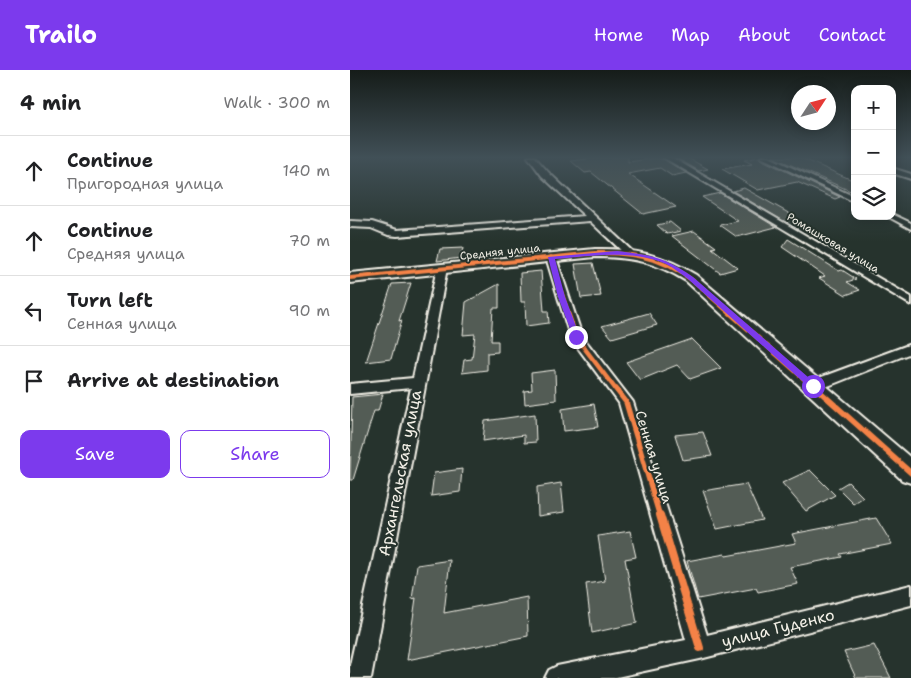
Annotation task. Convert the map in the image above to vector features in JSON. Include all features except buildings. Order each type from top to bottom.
[{"type":"street","points":[[558,185],[630,253]]},
{"type":"street","name":"Ромашковая улица","points":[[714,185],[911,302]]},
{"type":"street","points":[[824,185],[851,198]]},
{"type":"street","points":[[350,224],[372,225],[384,231],[397,233],[594,218]]},
{"type":"street","points":[[896,218],[911,226]]},
{"type":"street","name":"Средняя улица","points":[[350,278],[595,253],[630,253],[652,257],[670,264],[691,278],[911,473]]},
{"type":"street","name":"Сенная улица","points":[[551,257],[576,337],[626,402],[700,648]]},
{"type":"street","name":"Архангельская улица","points":[[356,673],[442,268]]},
{"type":"street","points":[[813,386],[911,348]]},
{"type":"street","points":[[350,389],[419,382]]},
{"type":"street","name":"улица Гуденко","points":[[557,678],[700,648],[911,595]]},
{"type":"cycle path","points":[[350,278],[595,253],[622,253],[645,256],[667,264],[691,278],[911,473]]},
{"type":"cycle path","points":[[551,257],[576,337],[626,402],[700,648]]},
{"type":"route","points":[[576,337],[551,257],[595,253],[630,253],[652,257],[670,264],[691,278],[813,386]]}]
